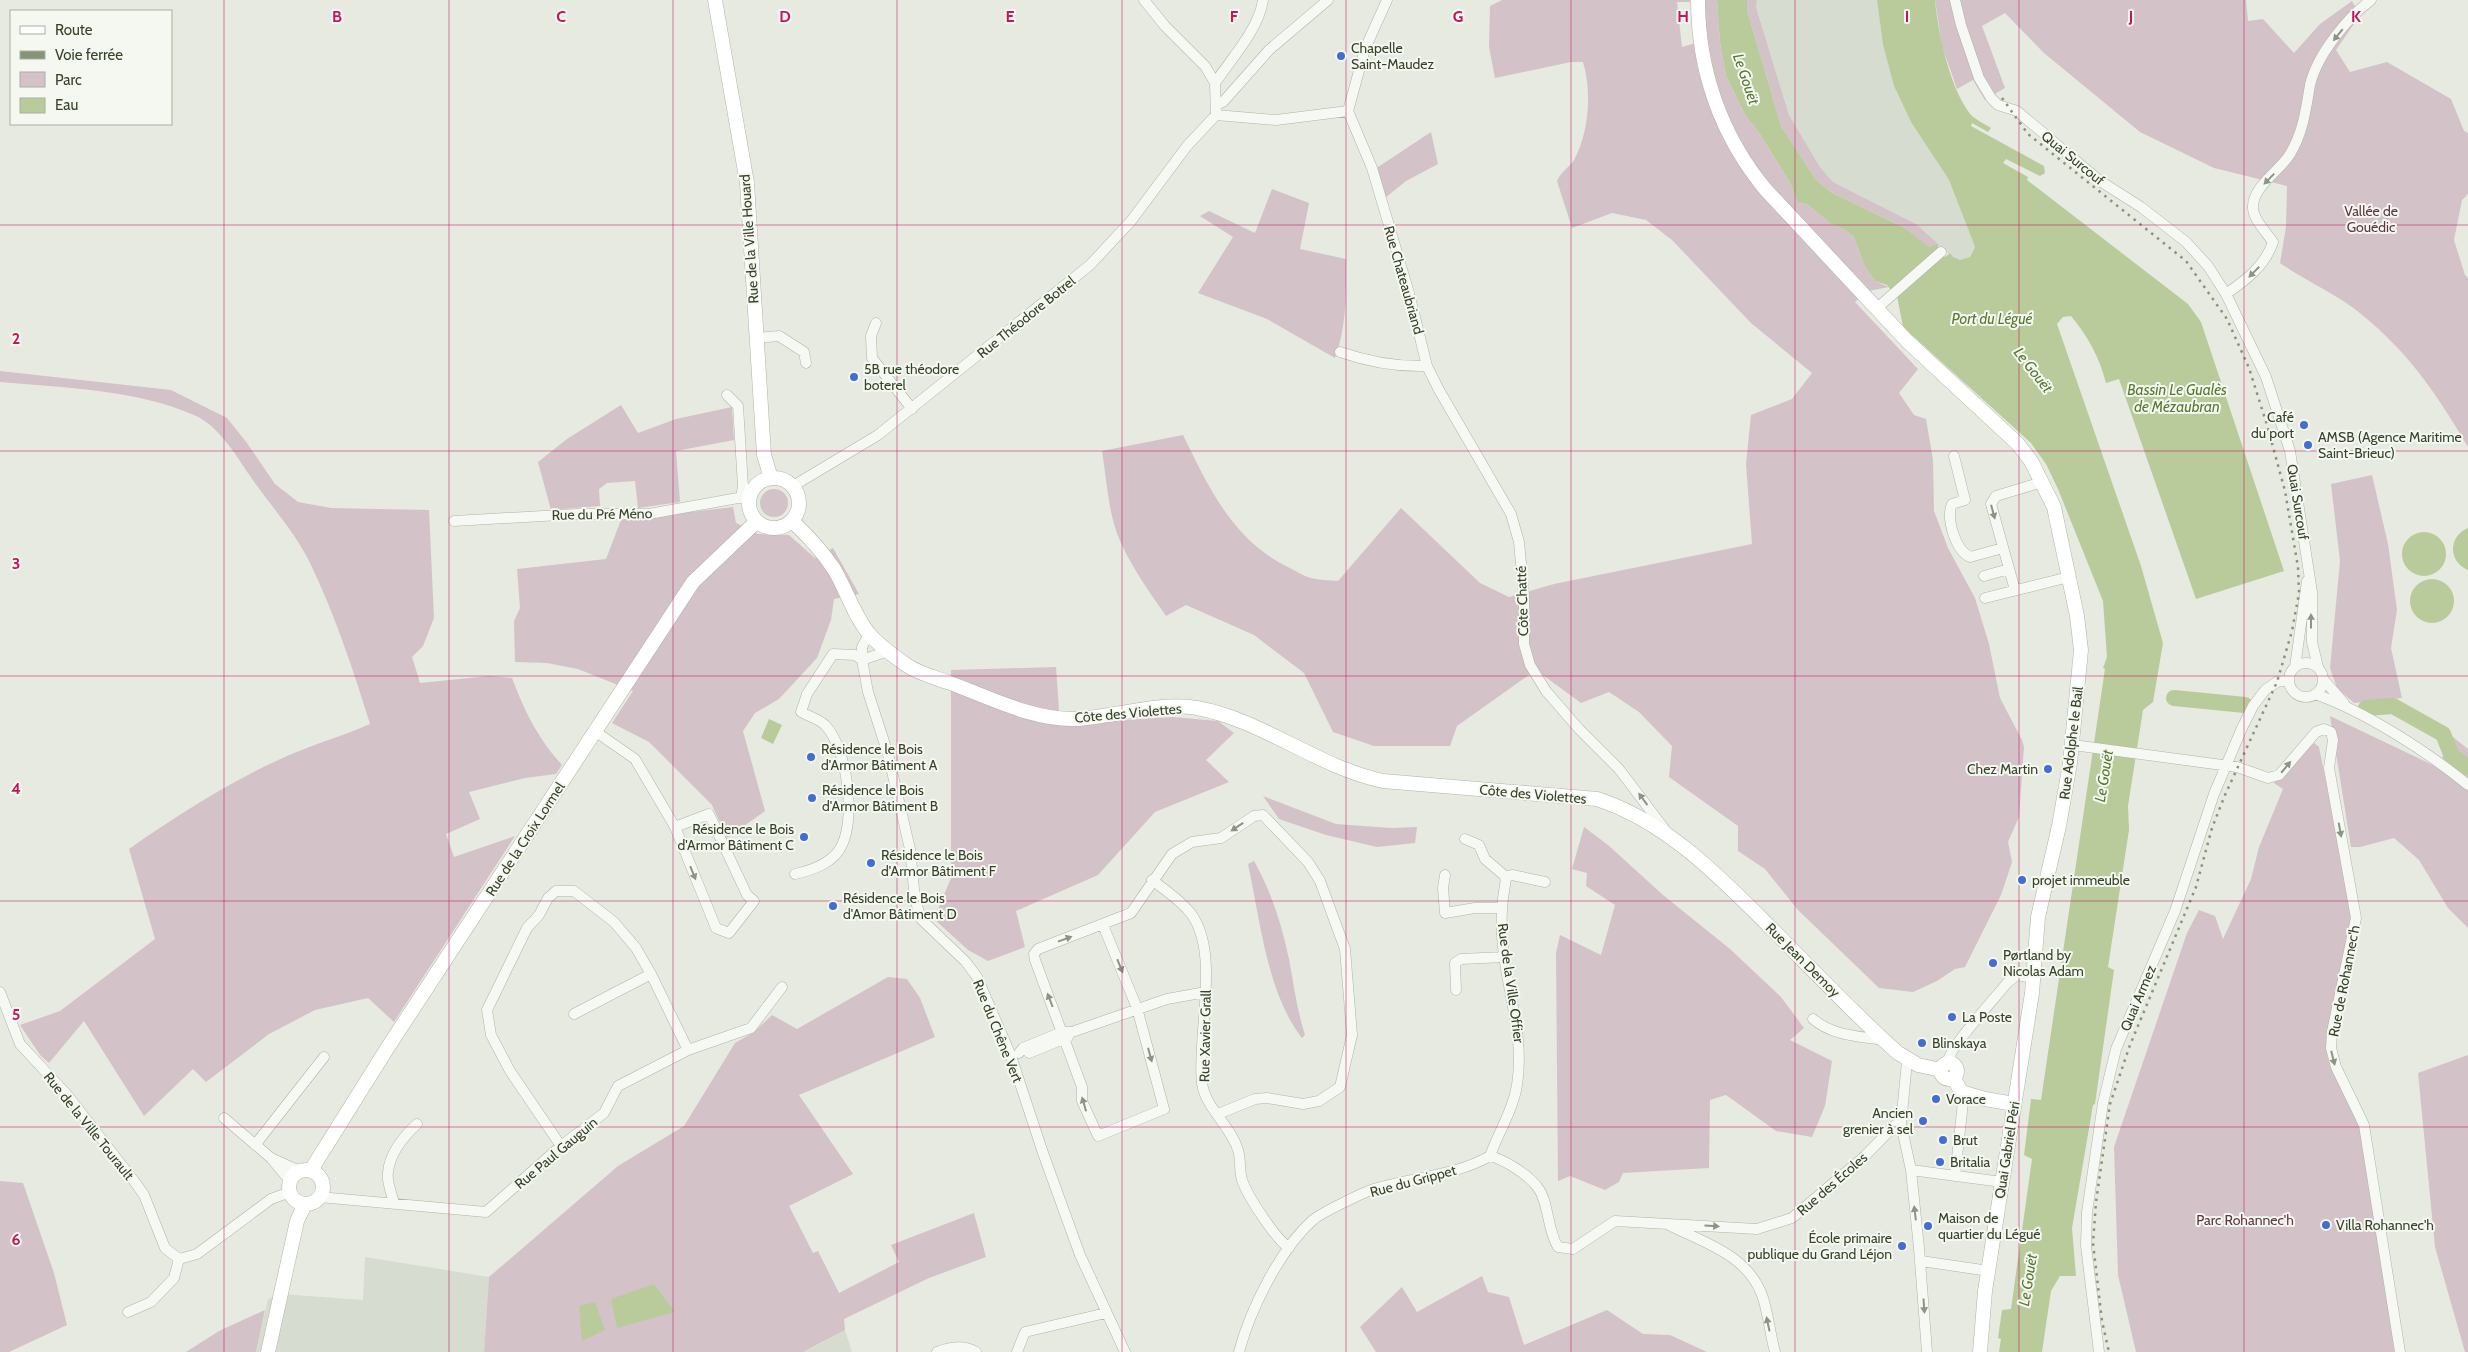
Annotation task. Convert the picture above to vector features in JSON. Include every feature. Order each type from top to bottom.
[{"type":"street","name":"Rue de la Ville Houard","points":[[715,0],[747,183],[764,455],[771,478]]},
{"type":"street","points":[[1144,0],[1165,26],[1205,66],[1215,83],[1216,110],[1276,120],[1348,111],[1365,49],[1387,0]]},
{"type":"street","points":[[1215,83],[1249,34],[1261,10],[1263,0]]},
{"type":"street","name":"Rue Théodore Botrel","points":[[793,486],[878,435],[1090,265],[1131,221],[1216,110],[1269,50],[1328,0]]},
{"type":"street","name":"Rue Adolphe le Bail","points":[[1698,0],[1701,51],[1707,78],[1724,125],[1750,171],[1876,309],[2018,444],[2031,461],[2054,507],[2078,616],[2081,650],[2073,746],[2064,800],[2038,917],[2033,978]]},
{"type":"street","name":"Quai Surcouf","points":[[1955,0],[1961,25],[1980,78],[1991,98],[1998,105],[2017,111],[2100,181],[2141,207],[2186,242],[2208,266],[2226,294],[2266,377],[2290,451],[2312,592],[2312,642],[2318,667]]},
{"type":"street","points":[[2226,294],[2260,266],[2273,242],[2255,215],[2253,206],[2255,195],[2291,154],[2306,114],[2311,84],[2323,53],[2359,9],[2371,0]]},
{"type":"street","name":"Rue Chateaubriand","points":[[1348,111],[1372,168],[1428,366]]},
{"type":"street","points":[[1876,309],[1941,252]]},
{"type":"street","points":[[876,323],[871,336],[872,358],[912,409]]},
{"type":"street","points":[[757,338],[779,336],[804,352],[806,363]]},
{"type":"street","points":[[1340,352],[1370,362],[1404,367],[1428,366]]},
{"type":"street","name":"Côte Chatté","points":[[1428,366],[1439,390],[1511,514],[1519,542],[1524,596],[1524,644],[1530,665],[1542,684],[1563,710],[1632,784],[1671,839]]},
{"type":"street","points":[[727,396],[738,406],[746,499],[752,515],[763,525],[777,528],[792,521],[799,509],[799,501],[793,486],[786,481],[771,478],[756,486],[746,499]]},
{"type":"street","points":[[1954,456],[1965,500],[1952,504],[1949,510],[1956,540],[1966,555],[1970,557],[2003,548]]},
{"type":"street","points":[[2014,590],[1991,504],[1996,496],[2042,482]]},
{"type":"street","name":"Rue du Pré Méno","points":[[454,521],[561,515],[649,514],[746,499]]},
{"type":"street","name":"Rue de la Croix Lormel","points":[[306,1171],[694,582],[757,521]]},
{"type":"street","name":"Côte des Violettes","points":[[792,521],[822,552],[869,634],[888,651],[910,668],[1023,710],[1052,717],[1076,719],[1171,707],[1195,707],[1244,722],[1339,768],[1367,778],[1383,781],[1597,799],[1617,806],[1671,839]]},
{"type":"street","points":[[1984,576],[2009,569]]},
{"type":"street","name":"Quai Surcouf","points":[[2295,667],[2308,574]]},
{"type":"street","points":[[1985,598],[2069,577]]},
{"type":"street","name":"Rue du Chêne Vert","points":[[869,634],[862,647],[862,660],[868,692],[888,754],[910,849],[915,899],[921,919],[966,962],[977,976],[1015,1054],[1043,1153],[1080,1255],[1125,1352]]},
{"type":"street","points":[[795,874],[811,870],[829,861],[842,846],[848,824],[845,772],[837,741],[824,724],[801,712],[807,694],[833,654],[855,654],[862,660],[888,651]]},
{"type":"street","points":[[2323,679],[2319,690],[2314,694],[2301,696],[2295,692],[2289,680],[2295,667],[2306,663],[2318,667],[2323,679],[2350,710]]},
{"type":"street","name":"Quai Armez","points":[[2099,1352],[2086,1246],[2087,1212],[2103,1103],[2116,1049],[2175,912],[2206,816],[2225,766],[2253,706],[2265,690],[2276,682],[2289,680]]},
{"type":"street","points":[[2314,694],[2350,710],[2420,750],[2468,785]]},
{"type":"street","name":"Rue de Rohannec'h","points":[[2225,766],[2268,778],[2279,775],[2316,732],[2324,729],[2331,732],[2333,740],[2329,768],[2356,918],[2332,1032],[2331,1048],[2336,1068],[2364,1125],[2400,1352]]},
{"type":"street","points":[[596,732],[635,759],[674,827],[716,928],[729,933],[754,901],[747,895],[709,814],[674,827]]},
{"type":"street","points":[[2073,746],[2225,766]]},
{"type":"street","points":[[1104,925],[1137,1008],[1164,1109],[1098,1136],[1082,1101],[1082,1087],[1066,1034],[1034,954],[1038,949],[1131,913],[1152,880],[1172,854],[1192,842],[1221,838],[1254,816],[1263,815],[1308,862],[1328,896],[1345,950],[1352,1035],[1340,1087],[1319,1101],[1302,1104],[1266,1098],[1255,1099],[1218,1114]]},
{"type":"street","points":[[1465,839],[1479,845],[1485,860],[1506,877],[1512,875],[1546,882]]},
{"type":"street","name":"Rue Jean Demoy","points":[[1671,839],[1716,873],[1883,1040],[1907,1061],[1944,1066],[1944,1077],[1954,1078],[1961,1092],[1964,1093]]},
{"type":"street","points":[[1445,875],[1443,888],[1445,913],[1475,908],[1501,908]]},
{"type":"street","name":"Rue de la Ville Offier","points":[[1490,1156],[1511,1111],[1517,1086],[1520,1058],[1519,1035],[1505,957],[1501,908],[1505,898],[1506,877]]},
{"type":"street","name":"Rue Xavier Grall","points":[[1152,880],[1188,910],[1200,932],[1204,950],[1206,992],[1202,1028],[1202,1083],[1204,1095],[1218,1114],[1238,1149],[1243,1180],[1269,1225],[1283,1244],[1289,1248]]},
{"type":"street","points":[[561,1146],[512,1075],[491,1035],[487,1010],[527,928],[539,915],[548,898],[556,891],[574,891],[624,931],[651,974],[688,1050]]},
{"type":"street","points":[[1456,990],[1455,964],[1461,959],[1505,957]]},
{"type":"street","points":[[574,1014],[651,974]]},
{"type":"street","points":[[1944,1066],[1955,1046],[2007,983],[2017,975],[2033,978]]},
{"type":"street","name":"Quai Gabriel Péri","points":[[1980,1352],[1989,1271],[2033,978]]},
{"type":"street","name":"Rue Paul Gauguin","points":[[320,1197],[486,1212],[561,1146],[604,1113],[618,1086],[688,1050],[751,1028],[782,988]]},
{"type":"street","name":"Rue de la Ville Tourault","points":[[0,992],[20,1044],[69,1097],[134,1181],[144,1195],[165,1248],[180,1259]]},
{"type":"street","points":[[1015,1054],[1023,1055],[1066,1034],[1137,1008],[1167,999],[1206,992]]},
{"type":"street","points":[[1813,1019],[1820,1026],[1845,1036],[1883,1040]]},
{"type":"street","points":[[255,1145],[324,1057]]},
{"type":"street","points":[[1907,1061],[1901,1124],[1910,1170],[1921,1261],[1927,1352]]},
{"type":"street","points":[[1955,1176],[1964,1093],[2014,1104]]},
{"type":"street","points":[[224,1118],[271,1158],[290,1187],[295,1200],[305,1204],[315,1201],[320,1197],[323,1187],[316,1173],[271,1158]]},
{"type":"street","points":[[394,1203],[387,1173],[392,1157],[405,1135],[417,1124]]},
{"type":"street","name":"Rue des Écoles","points":[[1490,1156],[1512,1166],[1539,1189],[1552,1238],[1558,1247],[1573,1249],[1615,1222],[1757,1229],[1792,1218],[1865,1156],[1895,1125],[1901,1124]]},
{"type":"street","name":"Rue du Grippet","points":[[1239,1352],[1246,1324],[1266,1284],[1289,1248],[1313,1220],[1372,1190],[1440,1175],[1476,1164],[1490,1156]]},
{"type":"street","points":[[1910,1170],[2002,1182]]},
{"type":"street","points":[[128,1312],[151,1302],[174,1278],[180,1259],[197,1254],[290,1187],[306,1171]]},
{"type":"street","points":[[268,1352],[297,1221],[305,1204]]},
{"type":"street","points":[[1664,1223],[1737,1258],[1750,1273],[1763,1296],[1775,1352]]},
{"type":"street","points":[[1921,1261],[1989,1271]]},
{"type":"street","points":[[1018,1352],[1025,1332],[1106,1313]]},
{"type":"street","points":[[938,1352],[951,1347],[970,1348],[976,1352]]},
{"type":"shaded area","points":[[1757,0],[1877,0],[1883,45],[1894,86],[1911,122],[1949,180],[1975,247],[1970,257],[1960,260],[1956,259],[1939,247],[1916,224],[1833,182],[1820,167],[1789,115],[1756,7]]},
{"type":"shaded area","points":[[365,1257],[489,1277],[484,1352],[256,1352],[268,1299],[281,1294],[363,1300]]},
{"type":"shaded area","points":[[845,1330],[852,1352],[803,1352],[823,1342]]},
{"type":"green space","points":[[1502,0],[1690,0],[1690,2],[1677,2],[1682,47],[1703,41],[1703,0],[1717,0],[1720,43],[1726,76],[1745,115],[1760,134],[1789,181],[1798,203],[1807,204],[1831,224],[1844,229],[1854,237],[1864,265],[1875,281],[1889,287],[1868,291],[1855,302],[1918,369],[1899,393],[1914,415],[1926,419],[1933,460],[1934,511],[1948,548],[1975,598],[1989,644],[2000,698],[2024,747],[2019,817],[2008,842],[2012,862],[2001,895],[1965,967],[1955,969],[1937,981],[1913,992],[1879,988],[1798,910],[1765,869],[1738,851],[1738,826],[1669,777],[1672,746],[1639,712],[1609,692],[1581,703],[1536,670],[1457,726],[1450,746],[1374,746],[1333,732],[1304,673],[1254,635],[1186,605],[1166,616],[1136,571],[1121,543],[1113,521],[1102,451],[1183,435],[1213,493],[1238,528],[1270,557],[1302,575],[1314,579],[1338,581],[1401,508],[1480,583],[1509,597],[1554,584],[1752,544],[1746,464],[1751,415],[1792,399],[1812,373],[1751,323],[1672,240],[1646,220],[1612,213],[1572,228],[1557,181],[1574,160],[1586,125],[1588,86],[1583,62],[1571,62],[1495,78],[1489,47],[1490,6]]},
{"type":"green space","points":[[1747,0],[1757,0],[1756,7],[1789,115],[1820,167],[1833,182],[1916,224],[1938,244],[1929,248],[1905,228],[1832,193],[1816,180],[1781,126],[1747,10]]},
{"type":"green space","name":"Vallée de Gouédic","points":[[1935,0],[2246,0],[2248,21],[2263,19],[2294,53],[2320,24],[2352,1],[2360,15],[2336,50],[2350,72],[2387,62],[2451,99],[2464,131],[2468,133],[2468,194],[2462,200],[2454,240],[2465,275],[2468,278],[2468,447],[2418,371],[2388,338],[2352,307],[2280,263],[2286,227],[2287,186],[2214,168],[2140,132],[2044,53],[2005,13],[1982,26],[2005,88],[1985,100],[1973,80],[1957,89],[1942,46]]},
{"type":"green space","points":[[1431,132],[1438,164],[1406,181],[1385,198],[1375,169]]},
{"type":"green space","points":[[1272,189],[1309,203],[1300,249],[1346,259],[1344,321],[1335,358],[1267,319],[1198,293],[1233,237],[1200,216],[1209,211],[1255,233]]},
{"type":"green space","points":[[0,371],[171,390],[227,418],[275,484],[298,502],[331,508],[429,510],[434,618],[423,646],[412,657],[420,683],[489,676],[512,678],[532,724],[562,765],[556,774],[525,778],[469,792],[480,819],[446,834],[454,857],[515,836],[394,1022],[368,998],[315,1010],[269,1034],[206,1082],[193,1069],[144,1116],[84,1021],[49,1063],[40,1055],[20,1025],[60,1011],[155,939],[129,849],[186,811],[246,776],[297,752],[370,724],[335,622],[310,563],[290,529],[219,433],[203,420],[171,406],[99,391],[0,382]]},
{"type":"green space","points":[[621,405],[638,433],[676,419],[732,407],[734,440],[676,451],[680,502],[638,508],[635,481],[607,483],[599,489],[600,506],[551,510],[538,462],[567,439]]},
{"type":"green space","points":[[2372,475],[2388,544],[2397,610],[2391,648],[2402,698],[2354,703],[2337,688],[2330,668],[2340,561],[2331,484]]},
{"type":"green space","points":[[774,489],[784,493],[788,503],[784,513],[774,517],[764,513],[760,503],[764,493]]},
{"type":"green space","points":[[733,507],[736,523],[758,534],[789,535],[815,558],[833,548],[859,594],[834,599],[831,620],[817,658],[779,699],[755,713],[743,731],[765,811],[727,838],[712,805],[649,742],[612,723],[633,691],[578,669],[547,663],[515,662],[514,621],[520,608],[517,569],[606,559],[621,520]]},
{"type":"green space","points":[[1056,667],[1060,724],[1173,717],[1218,721],[1234,733],[1206,760],[1229,782],[1155,812],[1098,875],[1016,911],[1025,947],[988,961],[968,950],[934,919],[951,878],[951,670]]},
{"type":"green space","points":[[2330,716],[2437,767],[2453,737],[2468,749],[2468,928],[2448,908],[2419,860],[2394,838],[2360,847],[2351,847]]},
{"type":"green space","name":"Parc Rohannec'h","points":[[2314,743],[2319,747],[2353,917],[2327,1053],[2330,1066],[2348,1097],[2361,1130],[2396,1352],[2136,1352],[2118,1275],[2114,1147],[2187,933],[2199,910],[2215,916],[2223,939],[2251,879],[2259,847],[2283,789],[2274,783]]},
{"type":"green space","points":[[1263,796],[1336,824],[1391,828],[1417,827],[1415,843],[1377,847],[1326,835],[1279,819]]},
{"type":"green space","points":[[1584,827],[1608,845],[1663,895],[1730,949],[1781,997],[1804,1028],[1790,1040],[1832,1061],[1825,1106],[1812,1137],[1776,1131],[1726,1095],[1710,1100],[1709,1168],[1623,1173],[1619,1182],[1605,1190],[1570,1176],[1558,1181],[1556,953],[1560,935],[1601,955],[1615,905],[1586,886],[1587,873],[1572,869]]},
{"type":"green space","points":[[1254,861],[1271,896],[1283,934],[1305,1035],[1302,1038],[1280,1000],[1266,955],[1248,864]]},
{"type":"green space","points":[[888,977],[907,979],[920,998],[935,1037],[799,1095],[853,1174],[789,1206],[813,1253],[818,1251],[839,1293],[899,1262],[891,1245],[974,1213],[986,1257],[929,1278],[844,1319],[845,1330],[803,1352],[484,1352],[489,1277],[618,1166],[684,1126],[735,1043],[754,1032],[772,1015],[797,1029]]},
{"type":"green space","points":[[2468,1055],[2468,1352],[2465,1352],[2435,1247],[2418,1073]]},
{"type":"green space","points":[[0,1181],[23,1183],[54,1273],[67,1325],[9,1352],[0,1352]]},
{"type":"green space","points":[[1482,1276],[1488,1292],[1509,1297],[1524,1345],[1607,1310],[1643,1334],[1670,1335],[1707,1352],[1376,1352],[1360,1327],[1402,1287],[1417,1312]]},
{"type":"green space","points":[[265,1310],[256,1352],[186,1352],[219,1331]]},
{"type":"water","name":"Le Gouët","points":[[1717,0],[1747,0],[1747,10],[1781,126],[1816,180],[1832,193],[1905,228],[1929,247],[1938,244],[1938,249],[1891,290],[1887,285],[1875,281],[1864,265],[1854,237],[1844,229],[1831,224],[1807,204],[1798,203],[1789,181],[1760,134],[1745,115],[1726,76],[1720,43]]},
{"type":"water","name":"Port du Légué","points":[[1877,0],[1935,0],[1942,44],[1957,91],[1971,115],[1991,128],[1988,132],[1972,123],[1971,126],[2044,166],[2045,173],[2040,176],[2006,159],[2003,163],[2028,177],[2027,180],[2188,304],[2201,322],[2284,571],[2196,599],[2119,379],[2106,383],[2096,355],[2083,332],[2071,316],[2063,317],[2057,324],[2141,566],[2163,643],[2153,702],[2143,710],[2128,806],[2129,830],[2108,967],[2114,970],[2095,1104],[2093,1105],[2072,1228],[2076,1276],[2060,1276],[2051,1291],[2042,1352],[1999,1352],[2001,1339],[1998,1338],[2002,1310],[2011,1309],[2032,1159],[2024,1155],[2031,1099],[2041,1100],[2105,669],[2103,668],[2107,657],[2103,601],[2058,489],[2046,464],[2031,443],[1903,327],[1897,296],[1943,255],[1945,257],[1950,253],[1953,257],[1960,260],[1970,257],[1975,247],[1949,180],[1911,122],[1894,86],[1883,45]]},
{"type":"water","points":[[2468,528],[2468,570],[2457,561],[2453,549],[2457,537]]},
{"type":"water","points":[[2428,532],[2440,538],[2445,545],[2445,563],[2440,570],[2433,575],[2420,576],[2412,573],[2405,566],[2402,550],[2405,542],[2412,535]]},
{"type":"water","points":[[2436,579],[2448,585],[2453,592],[2453,610],[2448,617],[2441,622],[2428,623],[2420,620],[2413,613],[2410,597],[2413,589],[2420,582]]},
{"type":"water","points":[[769,719],[782,725],[773,744],[761,738]]},
{"type":"water","points":[[654,1284],[675,1312],[617,1328],[611,1299]]},
{"type":"water","points":[[595,1302],[605,1330],[582,1341],[579,1306]]},
{"type":"waterway","points":[[2174,698],[2245,705]]},
{"type":"waterway","points":[[2366,708],[2393,706],[2443,734],[2449,749]]},
{"type":"waterway","points":[[2450,752],[2453,757],[2468,767]]},
{"type":"railway","points":[[2002,98],[2028,134],[2186,261],[2227,319],[2249,368],[2267,425],[2285,491],[2298,567],[2299,593],[2292,631],[2277,682],[2225,795],[2212,828],[2196,887],[2130,1045],[2110,1104],[2096,1202],[2093,1243],[2102,1321],[2109,1352]]},
{"type":"place","name":"Chapelle Saint-Maudez","points":[[1341,56]]},
{"type":"place","name":"5B rue théodore boterel","points":[[854,377]]},
{"type":"place","name":"Café du port","points":[[2304,425]]},
{"type":"place","name":"AMSB (Agence Maritime Saint-Brieuc)","points":[[2308,445]]},
{"type":"place","name":"Résidence le Bois d'Armor Bâtiment A","points":[[811,757]]},
{"type":"place","name":"Chez Martin","points":[[2048,769]]},
{"type":"place","name":"Résidence le Bois d'Armor Bâtiment B","points":[[812,798]]},
{"type":"place","name":"Résidence le Bois d'Armor Bâtiment C","points":[[804,837]]},
{"type":"place","name":"Résidence le Bois d'Armor Bâtiment F","points":[[871,863]]},
{"type":"place","name":"projet immeuble","points":[[2022,880]]},
{"type":"place","name":"Résidence le Bois d'Amor Bâtiment D","points":[[833,906]]},
{"type":"place","name":"Pørtland by Nicolas Adam","points":[[1993,963]]},
{"type":"place","name":"La Poste","points":[[1952,1017]]},
{"type":"place","name":"Blinskaya","points":[[1922,1043]]},
{"type":"place","name":"Vorace","points":[[1936,1099]]},
{"type":"place","name":"Ancien grenier à sel","points":[[1923,1121]]},
{"type":"place","name":"Brut","points":[[1943,1140]]},
{"type":"place","name":"Britalia","points":[[1940,1162]]},
{"type":"place","name":"Villa Rohannec'h","points":[[2326,1225]]},
{"type":"place","name":"Maison de quartier du Légué","points":[[1928,1226]]},
{"type":"place","name":"École primaire publique du Grand Léjon","points":[[1902,1246]]},
{"type":"water label","name":"Bassin Le Gualès de Mézaubran","points":[[2177,398]]}]
